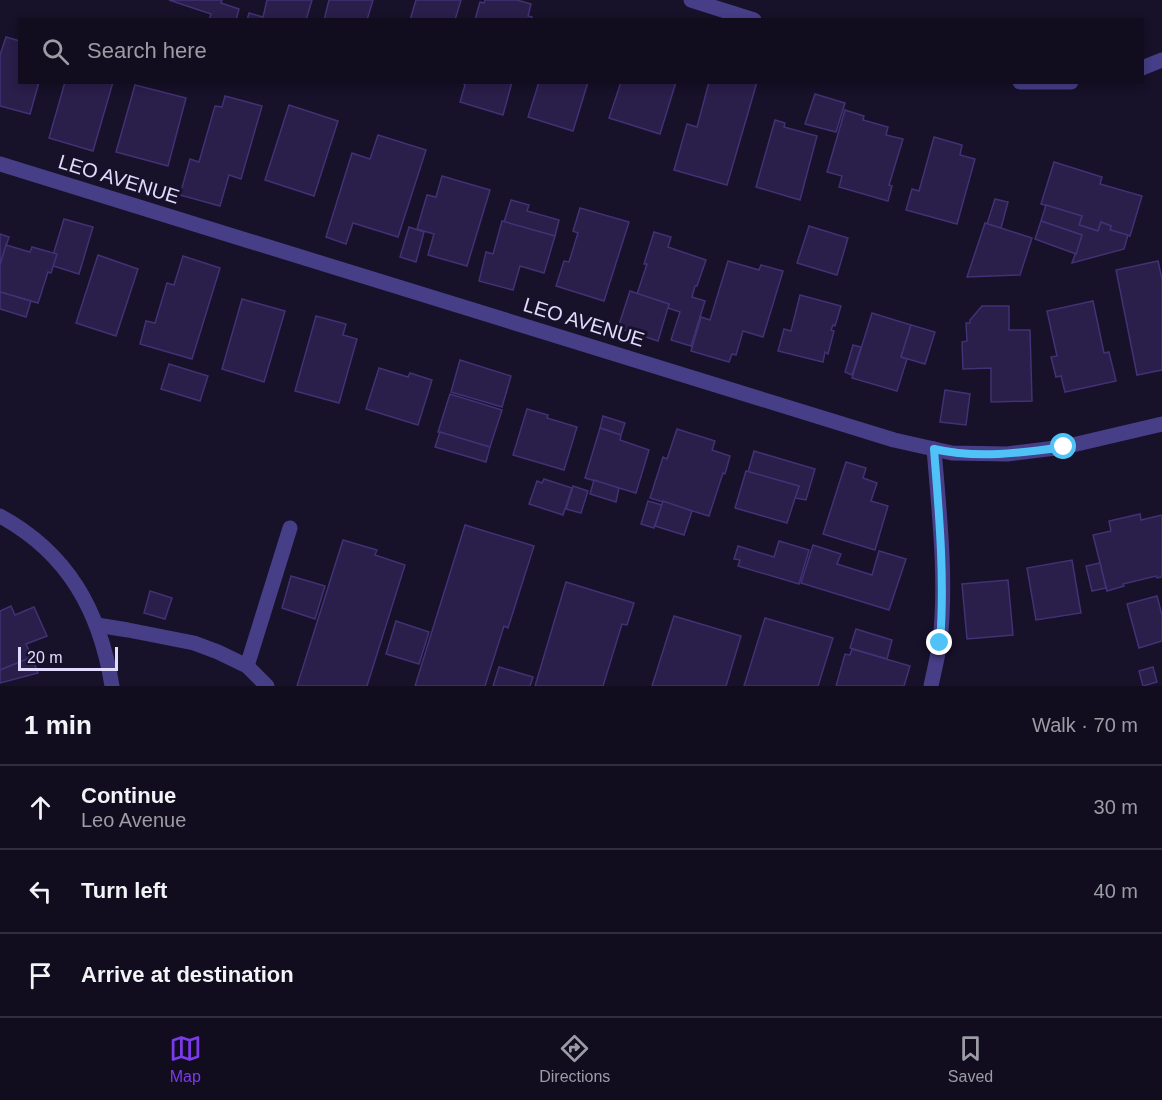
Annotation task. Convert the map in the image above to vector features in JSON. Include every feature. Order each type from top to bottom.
[{"type":"street","points":[[691,0],[748,18]]},
{"type":"street","points":[[1144,68],[1162,60]]},
{"type":"street","name":"LEO AVENUE","points":[[0,164],[894,440],[934,449],[952,453],[1007,454],[1064,447],[1162,424]]},
{"type":"street","points":[[931,686],[940,643],[942,617],[942,571],[934,449]]},
{"type":"street","points":[[0,516],[15,524],[69,573],[97,625],[112,686]]},
{"type":"street","points":[[247,666],[290,528]]},
{"type":"street","points":[[97,625],[194,643],[247,666],[267,686]]},
{"type":"building","points":[[169,0],[222,0],[221,3],[239,9],[237,18],[210,18],[211,14]]},
{"type":"building","points":[[267,0],[312,0],[307,18],[248,18],[249,13],[263,17]]},
{"type":"building","points":[[329,0],[373,0],[368,18],[324,18]]},
{"type":"building","points":[[416,0],[461,0],[456,18],[411,18]]},
{"type":"building","points":[[485,0],[517,0],[531,4],[528,16],[532,17],[476,18],[480,2],[484,3]]},
{"type":"building","points":[[6,37],[18,40],[18,84],[38,84],[30,114],[0,106],[0,55]]},
{"type":"building","points":[[64,84],[112,84],[93,151],[49,138]]},
{"type":"building","points":[[511,84],[503,115],[460,102],[465,85]]},
{"type":"building","points":[[538,84],[587,84],[573,131],[528,117]]},
{"type":"building","points":[[620,84],[675,84],[660,134],[609,118]]},
{"type":"building","points":[[708,84],[756,84],[727,185],[674,170],[687,124],[697,127]]},
{"type":"building","points":[[135,85],[186,98],[168,166],[116,152]]},
{"type":"building","points":[[815,94],[845,103],[836,132],[805,124]]},
{"type":"building","points":[[225,96],[262,106],[241,179],[229,175],[220,206],[180,195],[190,159],[199,162],[215,106],[222,107]]},
{"type":"building","points":[[289,105],[338,121],[314,196],[265,180]]},
{"type":"building","points":[[845,110],[864,116],[863,120],[888,127],[886,135],[903,139],[889,185],[892,186],[888,201],[839,187],[842,176],[827,172]]},
{"type":"building","points":[[775,120],[785,123],[784,127],[817,136],[800,200],[756,187]]},
{"type":"building","points":[[378,135],[426,150],[398,237],[353,223],[346,244],[326,237],[352,153],[370,159]]},
{"type":"building","points":[[934,137],[962,145],[960,155],[975,159],[957,224],[906,210],[912,189],[919,191]]},
{"type":"building","points":[[1054,162],[1102,177],[1100,184],[1142,196],[1130,236],[1110,230],[1111,226],[1101,222],[1098,231],[1079,225],[1082,216],[1041,204]]},
{"type":"building","points":[[442,176],[490,190],[467,266],[428,255],[434,234],[417,229],[427,195],[436,197]]},
{"type":"building","points":[[995,199],[1008,202],[1001,228],[987,224]]},
{"type":"building","points":[[511,200],[529,205],[527,211],[559,220],[555,236],[504,222]]},
{"type":"building","points":[[1046,205],[1082,216],[1079,225],[1098,231],[1101,222],[1111,226],[1110,230],[1128,235],[1124,249],[1072,263],[1082,235],[1041,221]]},
{"type":"building","points":[[580,208],[629,222],[604,301],[556,286],[564,261],[569,262],[578,233],[573,231]]},
{"type":"building","points":[[64,219],[93,227],[79,274],[50,265]]},
{"type":"building","points":[[502,221],[555,236],[544,273],[520,266],[513,290],[479,281],[486,252],[493,254]]},
{"type":"building","points":[[1041,221],[1082,235],[1076,254],[1035,239]]},
{"type":"building","points":[[985,223],[1032,238],[1020,275],[967,277]]},
{"type":"building","points":[[809,226],[848,238],[837,275],[797,263]]},
{"type":"building","points":[[409,227],[424,232],[416,262],[400,257]]},
{"type":"building","points":[[654,232],[671,237],[668,247],[706,260],[692,297],[705,301],[691,346],[671,340],[680,312],[668,308],[669,304],[637,294]]},
{"type":"building","points":[[0,234],[9,237],[0,265]]},
{"type":"building","points":[[6,245],[30,252],[32,247],[57,254],[51,273],[48,272],[38,303],[0,292],[0,265]]},
{"type":"building","points":[[98,255],[138,269],[116,336],[76,323]]},
{"type":"building","points":[[183,256],[220,268],[192,359],[140,344],[146,321],[155,323],[167,283],[174,285]]},
{"type":"building","points":[[728,261],[759,270],[761,265],[783,271],[763,337],[743,331],[736,355],[732,354],[729,362],[691,351],[701,317],[710,320]]},
{"type":"building","points":[[1158,261],[1162,279],[1162,370],[1137,375],[1116,270]]},
{"type":"building","points":[[630,291],[669,304],[658,341],[618,328]]},
{"type":"building","points":[[0,292],[31,301],[26,317],[0,309]]},
{"type":"building","points":[[800,295],[841,306],[835,326],[833,325],[831,330],[834,331],[828,354],[825,352],[823,362],[778,351],[784,329],[791,331]]},
{"type":"building","points":[[242,299],[285,311],[264,382],[222,369]]},
{"type":"building","points":[[1093,301],[1104,353],[1109,352],[1116,381],[1065,392],[1061,376],[1056,377],[1051,357],[1057,356],[1047,311]]},
{"type":"building","points":[[982,306],[1009,306],[1009,330],[1030,330],[1032,401],[991,402],[991,368],[963,369],[962,342],[967,341],[966,323],[970,323]]},
{"type":"building","points":[[872,313],[911,325],[901,357],[907,359],[897,391],[852,378]]},
{"type":"building","points":[[316,316],[346,324],[343,335],[357,339],[339,403],[295,391]]},
{"type":"building","points":[[911,325],[935,332],[925,364],[901,357]]},
{"type":"building","points":[[853,345],[861,347],[852,375],[845,372]]},
{"type":"building","points":[[460,360],[511,376],[502,407],[451,392]]},
{"type":"building","points":[[169,364],[208,376],[200,401],[161,389]]},
{"type":"building","points":[[379,368],[408,377],[410,373],[432,380],[418,425],[366,409]]},
{"type":"building","points":[[945,390],[970,394],[966,425],[940,422]]},
{"type":"building","points":[[450,394],[502,410],[490,447],[438,432]]},
{"type":"building","points":[[527,409],[577,427],[564,470],[513,455]]},
{"type":"building","points":[[603,416],[625,423],[621,435],[600,428]]},
{"type":"building","points":[[600,428],[621,435],[620,440],[649,450],[636,493],[585,478]]},
{"type":"building","points":[[677,429],[715,441],[712,450],[730,456],[709,516],[650,498],[663,457],[667,459]]},
{"type":"building","points":[[440,432],[490,447],[486,462],[435,447]]},
{"type":"building","points":[[754,451],[815,469],[806,500],[795,498],[799,486],[748,472]]},
{"type":"building","points":[[846,462],[866,468],[863,478],[877,483],[871,501],[888,506],[875,550],[823,534]]},
{"type":"building","points":[[746,471],[799,486],[787,523],[735,508]]},
{"type":"building","points":[[544,479],[572,488],[563,515],[529,504],[537,481],[542,483]]},
{"type":"building","points":[[594,480],[619,488],[616,502],[590,494]]},
{"type":"building","points":[[573,486],[588,491],[581,513],[566,509]]},
{"type":"building","points":[[648,501],[662,505],[654,528],[641,524]]},
{"type":"building","points":[[663,501],[692,511],[684,535],[655,526]]},
{"type":"building","points":[[1140,514],[1141,520],[1162,515],[1162,577],[1157,578],[1156,576],[1123,584],[1124,586],[1107,591],[1093,535],[1111,531],[1109,521]]},
{"type":"building","points":[[465,525],[534,546],[508,628],[504,626],[485,686],[415,686]]},
{"type":"building","points":[[343,540],[377,550],[375,555],[405,565],[367,686],[297,686]]},
{"type":"building","points":[[779,541],[809,550],[799,584],[738,566],[740,560],[734,559],[738,546],[774,557]]},
{"type":"building","points":[[813,545],[841,554],[837,564],[872,575],[879,551],[906,559],[889,610],[801,583]]},
{"type":"building","points":[[1072,560],[1081,613],[1036,620],[1027,568]]},
{"type":"building","points":[[1100,563],[1106,588],[1092,591],[1086,566]]},
{"type":"building","points":[[291,576],[325,586],[315,619],[282,608]]},
{"type":"building","points":[[1008,580],[1013,635],[967,639],[962,584]]},
{"type":"building","points":[[566,582],[634,603],[627,625],[622,624],[603,686],[535,686]]},
{"type":"building","points":[[150,591],[172,598],[165,619],[144,613]]},
{"type":"building","points":[[1157,596],[1162,615],[1162,641],[1139,648],[1127,604]]},
{"type":"building","points":[[11,606],[15,615],[34,607],[47,636],[26,644],[32,657],[0,670],[0,611]]},
{"type":"building","points":[[674,616],[741,636],[726,686],[652,686]]},
{"type":"building","points":[[765,618],[833,638],[818,686],[744,686]]},
{"type":"building","points":[[396,621],[429,632],[419,664],[386,654]]},
{"type":"building","points":[[856,629],[892,640],[887,659],[850,648]]},
{"type":"building","points":[[852,649],[910,666],[904,686],[836,686],[845,654],[850,655]]},
{"type":"building","points":[[32,657],[38,673],[0,683],[0,670]]},
{"type":"building","points":[[499,667],[533,677],[530,686],[493,686]]},
{"type":"building","points":[[1153,667],[1157,682],[1143,686],[1139,671]]},
{"type":"route","points":[[940,643],[942,571],[934,449],[952,453],[1007,454],[1064,447]]}]
